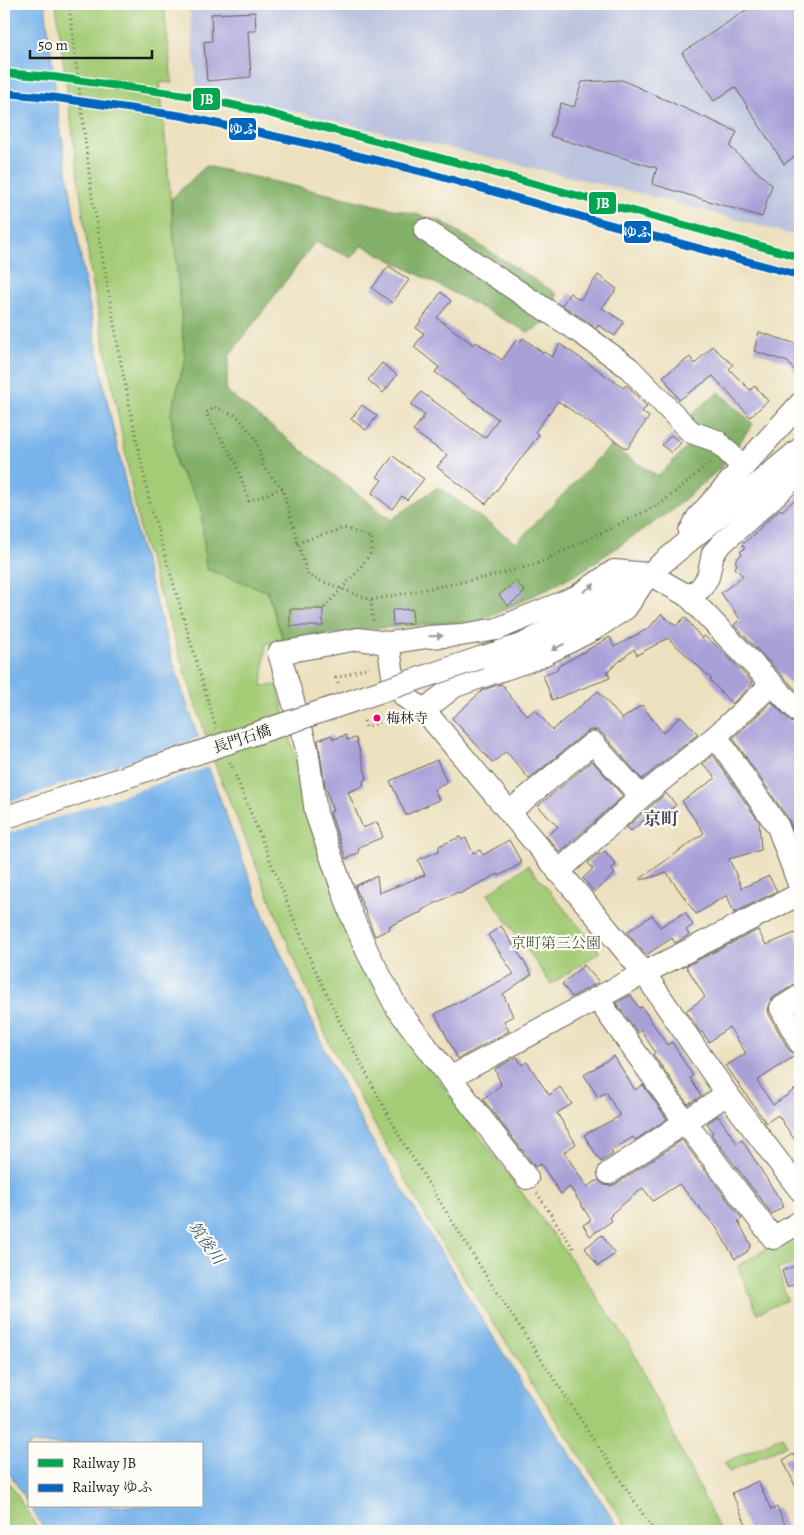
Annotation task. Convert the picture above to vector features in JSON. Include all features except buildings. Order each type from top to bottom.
[{"type":"street","points":[[425,230],[584,335],[629,368],[691,432],[718,441],[743,466]]},
{"type":"street","points":[[680,550],[698,517],[800,404]]},
{"type":"street","points":[[415,712],[455,686],[538,657],[594,629],[626,608],[649,574],[800,449]]},
{"type":"street","points":[[688,596],[701,588],[708,577],[713,553],[800,473]]},
{"type":"street","points":[[527,1178],[397,1008],[368,954],[350,914],[316,813],[307,749],[279,653],[358,639],[388,642],[461,635],[498,629],[576,597],[614,571],[649,574],[688,596],[800,713]]},
{"type":"street","name":"長門石橋","points":[[4,818],[522,645],[606,601],[649,574]]},
{"type":"street","points":[[388,642],[393,675],[415,712],[509,812],[644,973],[727,1094],[800,1190]]},
{"type":"street","points":[[558,872],[641,798],[716,736],[772,684]]},
{"type":"street","points":[[716,736],[778,827],[800,887]]},
{"type":"street","points":[[509,812],[593,743],[641,798]]},
{"type":"street","points":[[450,1078],[596,998],[800,894]]},
{"type":"street","points":[[800,996],[780,1008],[800,1044]]},
{"type":"street","points":[[596,998],[685,1122],[773,1238],[800,1222]]},
{"type":"street","points":[[609,1173],[727,1094]]},
{"type":"path","points":[[69,4],[92,196],[126,388],[150,504],[216,730]]},
{"type":"path","points":[[282,488],[249,501],[236,463],[206,413],[215,407],[236,416],[256,440],[264,468],[282,488],[308,576],[371,600],[487,577],[537,564],[662,503],[726,450]]},
{"type":"path","points":[[298,543],[344,528],[372,538],[370,554],[356,573],[323,609]]},
{"type":"path","points":[[338,684],[336,678],[369,667]]},
{"type":"path","points":[[364,721],[366,727],[415,712]]},
{"type":"path","points":[[227,756],[312,963],[346,1035],[401,1139],[485,1274],[654,1531]]},
{"type":"path","points":[[527,1178],[575,1251]]},
{"type":"shaded area","points":[[189,4],[800,4],[800,237],[655,197],[197,88]]},
{"type":"green space","points":[[56,4],[164,4],[172,83],[160,82],[185,360],[171,413],[176,465],[201,505],[206,569],[267,591],[283,640],[266,644],[262,686],[277,685],[310,815],[385,1008],[571,1259],[630,1345],[720,1531],[629,1531],[438,1238],[329,1043],[217,770],[141,536],[90,268]]},
{"type":"green space","points":[[206,166],[443,222],[557,294],[551,321],[528,332],[362,245],[352,258],[315,242],[229,356],[226,391],[391,520],[438,487],[516,543],[610,446],[658,476],[691,443],[675,428],[719,392],[753,424],[722,467],[672,510],[579,573],[481,621],[367,629],[283,640],[267,591],[206,569],[201,505],[176,465],[171,413],[185,360],[171,199]]},
{"type":"green space","name":"京町第三公園","points":[[528,865],[600,952],[551,984],[488,894]]},
{"type":"green space","points":[[800,1228],[800,1262],[778,1269],[787,1300],[757,1313],[738,1266]]},
{"type":"green space","points":[[782,1436],[786,1445],[729,1472],[724,1463]]},
{"type":"green space","points":[[4,1474],[39,1531],[4,1531]]},
{"type":"water","name":"筑後川","points":[[4,4],[45,4],[59,120],[82,265],[105,392],[137,535],[177,676],[210,772],[263,914],[323,1046],[367,1132],[503,1353],[621,1531],[45,1531],[31,1508],[202,1508],[202,1442],[28,1442],[28,1503],[4,1464]]},
{"type":"pier","points":[[201,737],[211,766],[4,835],[4,804]]},
{"type":"rail line","name":"JB","points":[[4,73],[53,77],[186,95],[256,110],[433,156],[800,257]]},
{"type":"rail line","name":"ゆふ","points":[[4,93],[50,97],[183,116],[314,145],[428,173],[798,275]]},
{"type":"place","name":"梅林寺","points":[[377,718]]},
{"type":"district","name":"京町","points":[[661,819]]}]
